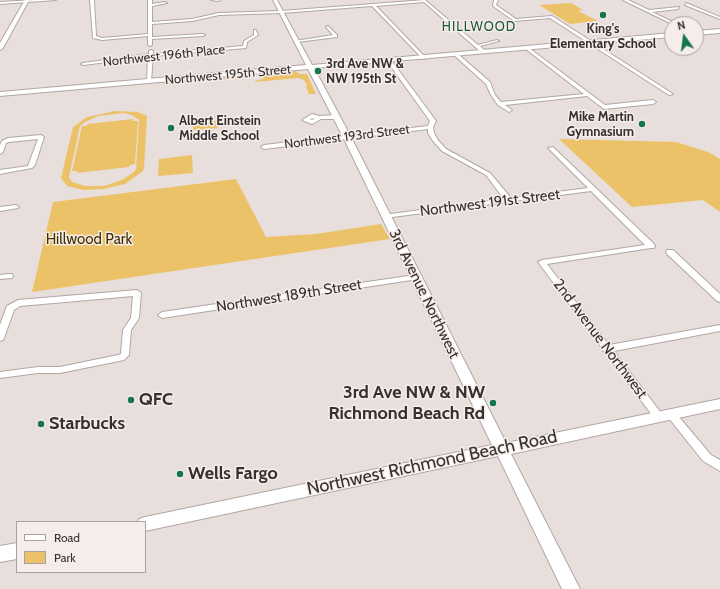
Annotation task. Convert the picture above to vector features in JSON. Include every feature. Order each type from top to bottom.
[{"type":"street","points":[[0,3],[54,0]]},
{"type":"street","points":[[92,0],[94,37],[97,38],[203,35]]},
{"type":"street","points":[[213,0],[218,0]]},
{"type":"street","name":"3rd Avenue Northwest","points":[[275,0],[347,137],[415,277],[571,589]]},
{"type":"street","points":[[496,0],[494,5],[515,20],[551,17],[671,94]]},
{"type":"street","points":[[625,0],[664,18]]},
{"type":"street","points":[[0,48],[26,1]]},
{"type":"street","points":[[151,23],[192,20],[219,14],[281,12],[425,1],[484,52]]},
{"type":"street","points":[[149,81],[151,50],[150,2],[165,3]]},
{"type":"street","points":[[686,4],[720,18]]},
{"type":"street","points":[[373,5],[424,58]]},
{"type":"street","points":[[649,11],[678,8]]},
{"type":"street","points":[[237,17],[241,14]]},
{"type":"street","points":[[199,15],[204,17]]},
{"type":"street","points":[[297,41],[336,36],[328,27]]},
{"type":"street","name":"Northwest 196th Place","points":[[83,64],[151,50],[245,47],[245,42],[256,35],[256,31]]},
{"type":"street","points":[[704,32],[720,31]]},
{"type":"street","name":"Northwest 195th Street","points":[[0,94],[664,37]]},
{"type":"street","points":[[477,46],[497,41]]},
{"type":"street","points":[[529,49],[604,107],[653,102]]},
{"type":"street","points":[[456,55],[488,83],[493,95],[500,104],[510,110]]},
{"type":"street","points":[[389,61],[433,121],[430,127],[431,133],[444,150],[488,174],[509,200]]},
{"type":"street","points":[[500,104],[588,95]]},
{"type":"street","points":[[318,118],[336,117]]},
{"type":"street","name":"Northwest 193rd Street","points":[[264,147],[430,127]]},
{"type":"street","points":[[0,152],[4,142],[8,140],[41,137],[32,166],[26,169],[0,172]]},
{"type":"street","points":[[551,148],[594,190]]},
{"type":"street","name":"Northwest 191st Street","points":[[385,216],[594,190]]},
{"type":"street","name":"2nd Avenue Northwest","points":[[594,190],[651,246],[542,262],[606,349],[664,415],[707,458],[720,466]]},
{"type":"street","points":[[0,209],[16,207]]},
{"type":"street","points":[[670,252],[720,299]]},
{"type":"street","points":[[0,277],[10,276]]},
{"type":"street","name":"Northwest 189th Street","points":[[162,315],[415,277]]},
{"type":"street","points":[[0,338],[10,308],[18,303],[137,293],[135,318],[127,330],[125,355],[121,358],[60,370],[38,370],[0,375]]},
{"type":"street","points":[[606,349],[720,328]]},
{"type":"street","name":"Northwest Richmond Beach Road","points":[[146,524],[501,448],[720,404]]},
{"type":"street","points":[[0,554],[16,551]]},
{"type":"green space","points":[[571,3],[583,10],[578,11],[598,21],[570,24],[539,5]]},
{"type":"green space","points":[[296,71],[299,74],[307,74],[316,94],[309,94],[304,80],[298,78],[255,82],[263,79],[266,74]]},
{"type":"green space","points":[[255,75],[252,77],[167,84],[162,83]]},
{"type":"green space","points":[[115,111],[138,112],[147,116],[143,171],[125,184],[104,189],[83,190],[67,186],[61,178],[73,127],[87,117]],"holes":[[[124,113],[132,115],[139,120],[136,169],[134,172],[122,180],[104,186],[85,186],[72,182],[69,177],[80,126],[98,116]]]},
{"type":"green space","points":[[133,119],[133,121],[138,121],[135,164],[130,165],[129,167],[77,173],[77,171],[72,171],[82,126],[87,126],[87,124]]},
{"type":"green space","points":[[216,121],[218,128],[193,130],[193,123]]},
{"type":"green space","points":[[559,139],[676,142],[708,152],[720,159],[720,212],[703,200],[632,207]]},
{"type":"green space","points":[[192,155],[193,173],[158,176],[159,159]]},
{"type":"green space","name":"Hillwood Park","points":[[236,179],[266,237],[316,234],[381,224],[390,239],[32,292],[53,202]]},
{"type":"place","name":"King's Elementary School","points":[[603,15]]},
{"type":"place","name":"3rd Ave NW & NW 195th St","points":[[318,71]]},
{"type":"place","name":"Mike Martin Gymnasium","points":[[642,124]]},
{"type":"place","name":"Albert Einstein Middle School","points":[[171,128]]},
{"type":"place","name":"QFC","points":[[131,400]]},
{"type":"place","name":"3rd Ave NW & NW Richmond Beach Rd","points":[[493,403]]},
{"type":"place","name":"Starbucks","points":[[41,424]]},
{"type":"place","name":"Wells Fargo","points":[[180,474]]},
{"type":"district","name":"HILLWOOD","points":[[479,27]]}]
